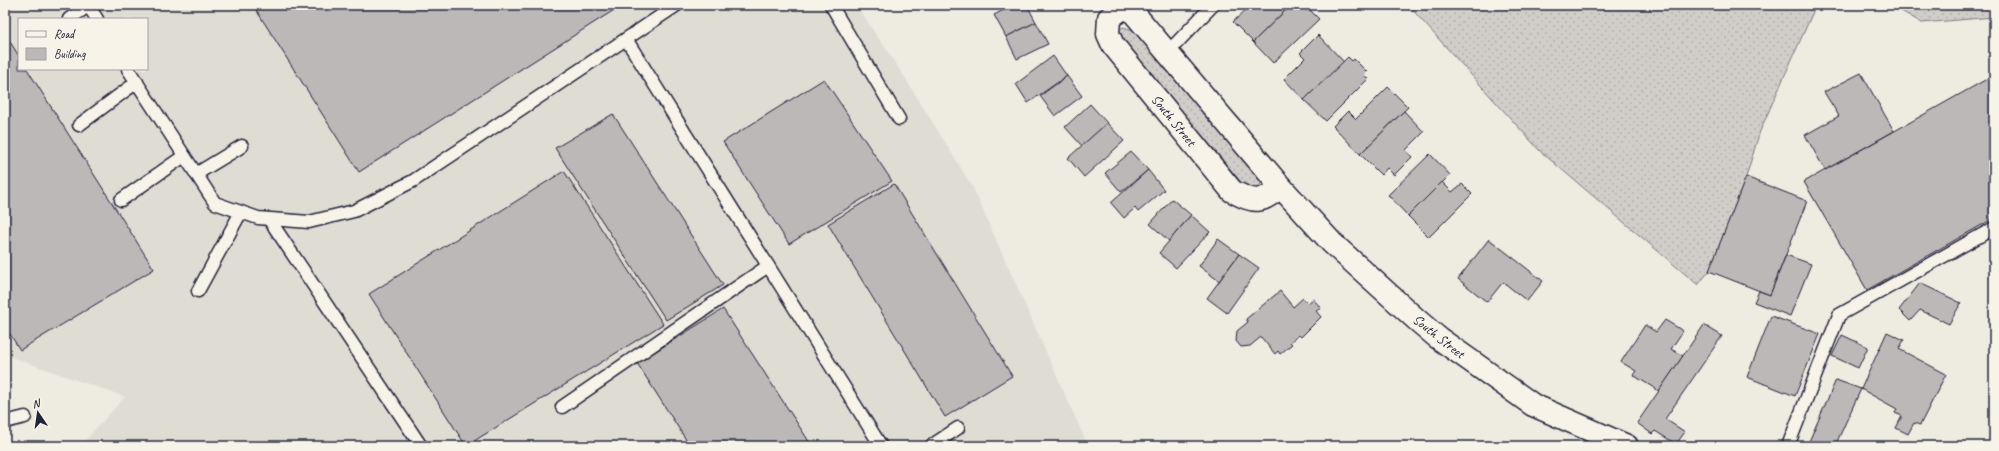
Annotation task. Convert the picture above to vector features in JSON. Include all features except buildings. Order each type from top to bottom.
[{"type":"street","name":"South Street","points":[[1280,186],[1267,198],[1245,198],[1232,191],[1113,45],[1108,34],[1109,18],[1127,5],[1280,186],[1332,243],[1437,336],[1533,405],[1627,446]]},
{"type":"lane","points":[[70,18],[88,5],[96,18]]},
{"type":"lane","points":[[129,70],[215,203],[258,218],[309,222],[354,211],[413,181],[677,5]]},
{"type":"lane","points":[[831,5],[899,119]]},
{"type":"lane","points":[[1167,53],[1213,5]]},
{"type":"lane","points":[[626,39],[881,446]]},
{"type":"lane","points":[[79,124],[137,82]]},
{"type":"lane","points":[[196,174],[242,146]]},
{"type":"lane","points":[[121,200],[184,156]]},
{"type":"lane","points":[[198,291],[241,212]]},
{"type":"lane","points":[[269,219],[421,446]]},
{"type":"lane","points":[[1788,446],[1839,315],[1994,228]]},
{"type":"lane","points":[[562,408],[768,266]]},
{"type":"lane","points":[[5,422],[25,417]]},
{"type":"lane","points":[[931,446],[958,428]]},
{"type":"shaded area","points":[[5,5],[856,5],[902,73],[972,186],[1088,446],[80,446],[125,397],[5,355]]},
{"type":"shaded area","points":[[1408,5],[1816,5],[1760,131],[1746,177],[1709,271],[1698,285],[1540,151]]},
{"type":"shaded area","points":[[1891,5],[1994,5],[1994,17],[1922,23]]},
{"type":"shaded area","points":[[1123,27],[1133,30],[1259,178],[1261,184],[1259,188],[1253,190],[1246,188],[1119,36],[1120,29]]}]
